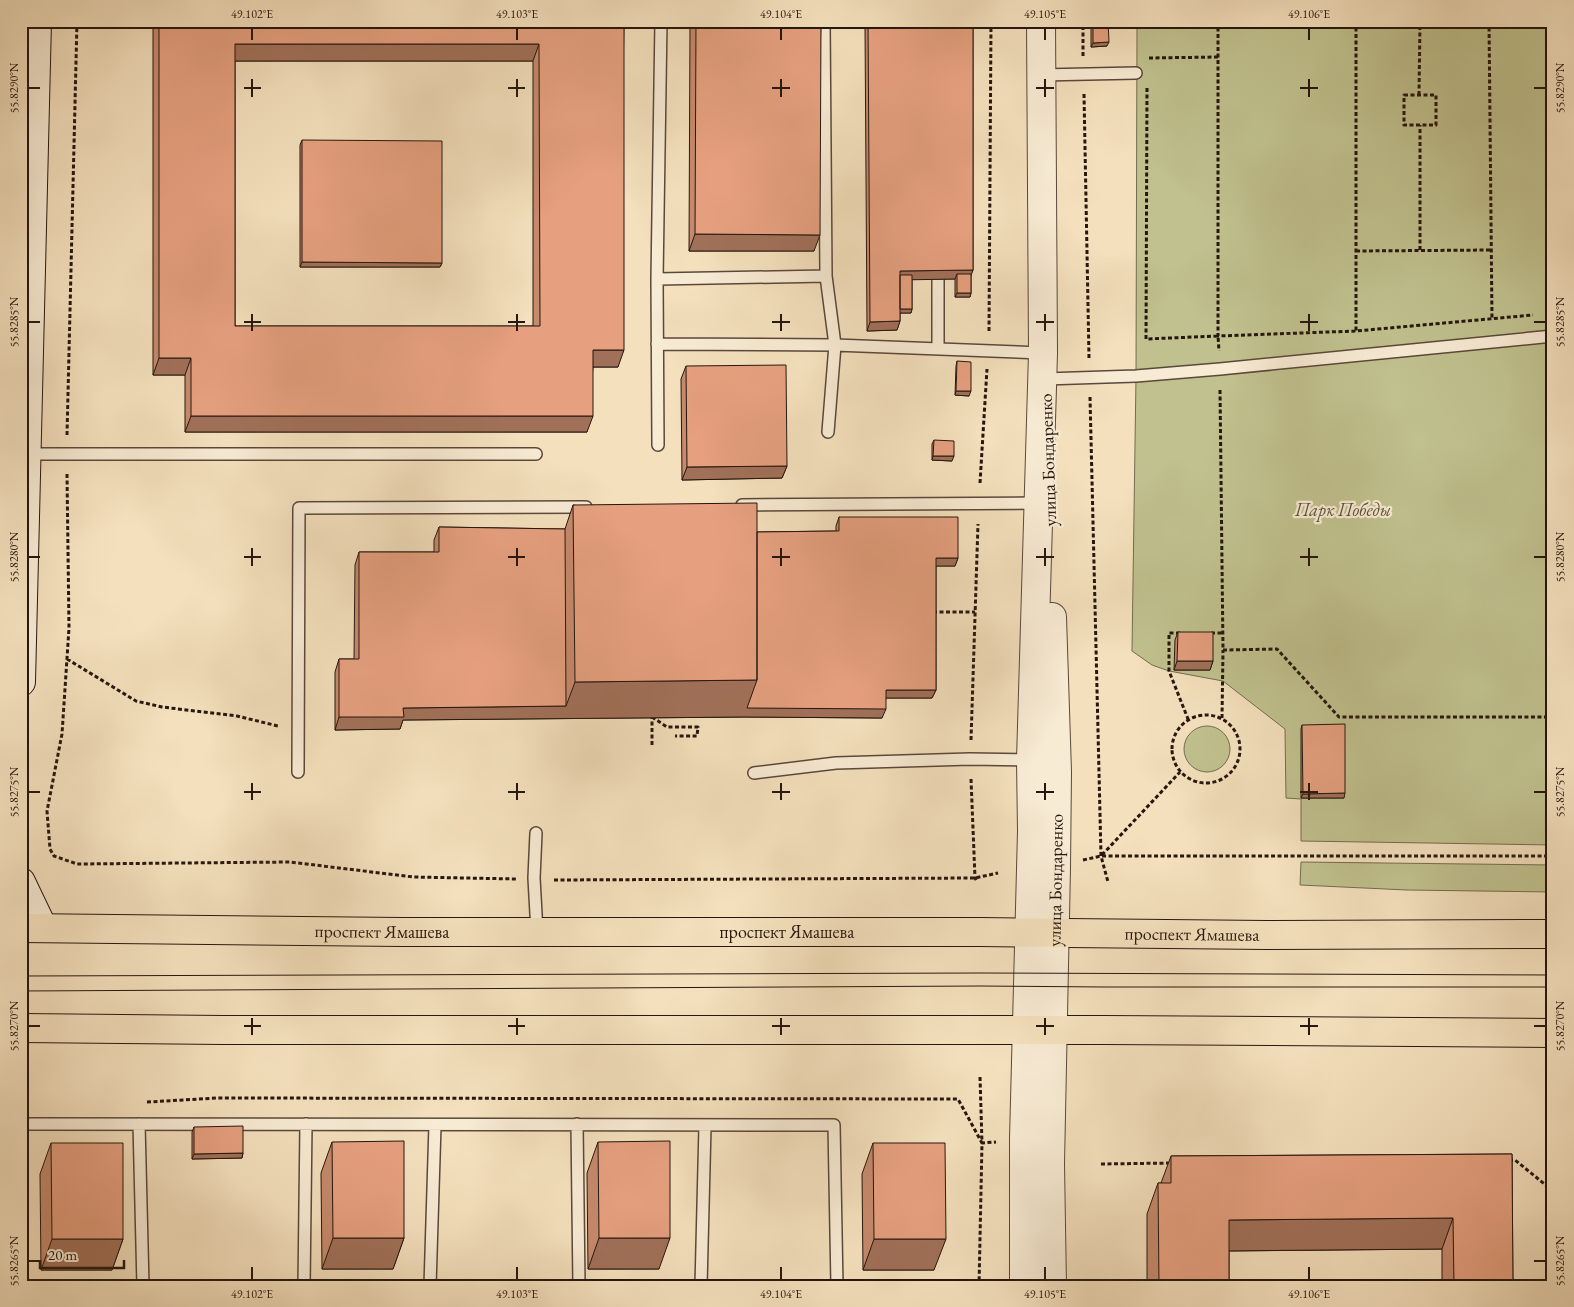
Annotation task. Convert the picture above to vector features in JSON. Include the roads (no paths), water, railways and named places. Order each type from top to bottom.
[{"type":"main road","name":"проспект Ямашева","points":[[32,928],[537,932],[1042,932],[1267,935],[1553,934]]},
{"type":"main road","points":[[21,1028],[223,1030],[1104,1030],[1553,1034]]},
{"type":"street","points":[[21,682],[37,21]]},
{"type":"street","name":"улица Бондаренко","points":[[1041,21],[1044,366],[1056,772],[1042,932],[1040,1031],[1050,1164],[1052,1286]]},
{"type":"street","name":"улица Бондаренко","points":[[1042,932],[1032,831],[1031,760],[1044,366]]},
{"type":"street","points":[[21,882],[32,928]]},
{"type":"street","name":"улица Бондаренко","points":[[1024,1286],[1024,1140],[1040,1031]]},
{"type":"lane","points":[[658,445],[657,279],[660,21]]},
{"type":"lane","points":[[824,21],[826,276],[835,345],[828,432]]},
{"type":"lane","points":[[1041,75],[1136,73]]},
{"type":"lane","points":[[657,279],[826,276]]},
{"type":"lane","points":[[938,279],[938,349]]},
{"type":"lane","points":[[657,344],[835,345],[989,351],[1090,376],[1136,376],[1553,336]]},
{"type":"lane","points":[[26,454],[536,454]]},
{"type":"lane","points":[[733,506],[1039,503]]},
{"type":"lane","points":[[298,772],[299,508],[594,507]]},
{"type":"lane","points":[[754,773],[836,763],[970,759],[1031,760]]},
{"type":"lane","points":[[536,832],[534,878],[537,932]]},
{"type":"lane","points":[[21,1124],[834,1125],[837,1286]]},
{"type":"lane","points":[[139,1124],[144,1286]]},
{"type":"lane","points":[[304,1286],[306,1124]]},
{"type":"lane","points":[[577,1124],[579,1286]]},
{"type":"lane","points":[[430,1286],[436,1125]]},
{"type":"lane","points":[[701,1286],[705,1126]]},
{"type":"tram line","points":[[21,976],[980,973],[1553,975]]},
{"type":"tram line","points":[[21,991],[980,986],[1553,987]]},
{"type":"park label","name":"Парк Победы","points":[[1343,510]]}]
